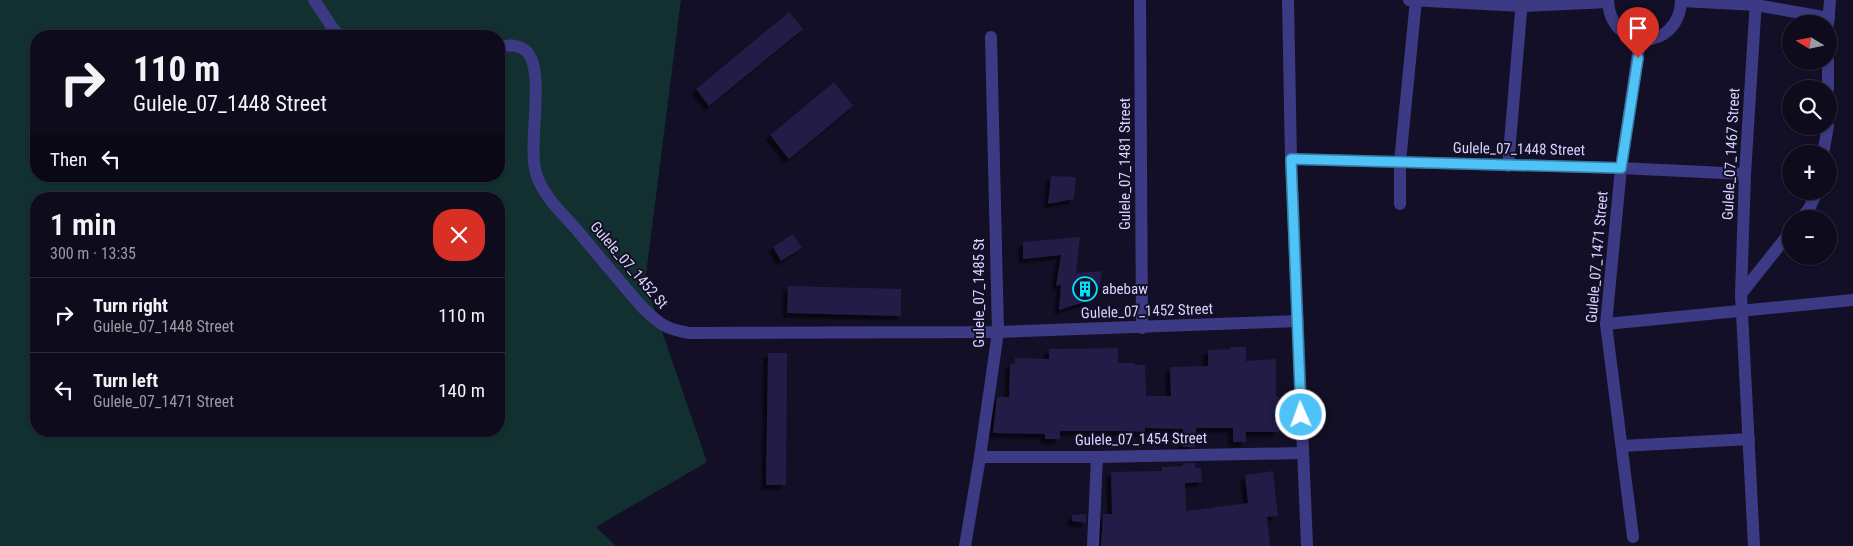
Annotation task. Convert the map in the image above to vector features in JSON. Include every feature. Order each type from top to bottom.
[{"type":"street","points":[[314,0],[334,30]]},
{"type":"street","name":"Gulele_07_1481 Street","points":[[1140,0],[1142,328]]},
{"type":"street","points":[[1288,0],[1291,159],[1307,546]]},
{"type":"street","points":[[1409,0],[1522,3],[1608,1],[1608,10],[1612,20],[1620,30],[1640,40],[1653,39],[1665,34],[1674,25],[1680,14],[1681,1],[1756,2],[1806,15]]},
{"type":"street","points":[[1400,204],[1400,162],[1416,0]]},
{"type":"street","points":[[1829,15],[1830,0]]},
{"type":"street","name":"Gulele_07_1467 Street","points":[[1754,546],[1741,294],[1745,174],[1756,2]]},
{"type":"street","points":[[1508,166],[1522,3]]},
{"type":"street","name":"Gulele_07_1485 St","points":[[965,546],[998,332],[991,37]]},
{"type":"street","name":"Gulele_07_1471 Street","points":[[1633,537],[1606,324],[1621,168],[1640,40]]},
{"type":"street","name":"Gulele_07_1452 St","points":[[505,46],[510,45],[525,50],[532,62],[536,102],[532,153],[536,175],[549,197],[657,322],[675,331],[689,334],[998,332]]},
{"type":"street","name":"Gulele_07_1448 Street","points":[[1291,159],[1621,168],[1745,174]]},
{"type":"street","points":[[1741,294],[1782,242]]},
{"type":"street","points":[[1606,324],[1853,300]]},
{"type":"street","name":"Gulele_07_1452 Street","points":[[998,332],[1298,321]]},
{"type":"street","points":[[1622,446],[1749,440]]},
{"type":"street","name":"Gulele_07_1454 Street","points":[[980,457],[1303,453]]},
{"type":"street","points":[[1093,546],[1097,457]]},
{"type":"green space","points":[[0,0],[681,0],[645,282],[707,462],[596,527],[616,546],[0,546]]},
{"type":"building","points":[[789,12],[803,29],[709,106],[696,89]]},
{"type":"building","points":[[834,82],[853,106],[789,159],[770,135]]},
{"type":"building","points":[[1051,176],[1076,177],[1074,199],[1048,204]]},
{"type":"building","points":[[793,234],[802,248],[781,261],[773,247]]},
{"type":"building","points":[[1080,237],[1076,273],[1102,271],[1099,288],[1089,290],[1091,300],[1059,310],[1061,285],[1056,286],[1061,255],[1023,259],[1023,242]]},
{"type":"building","points":[[788,286],[901,289],[901,316],[787,313]]},
{"type":"building","points":[[1230,347],[1246,347],[1246,361],[1276,359],[1276,396],[1279,396],[1279,432],[1246,432],[1246,442],[1233,442],[1233,428],[1196,428],[1195,447],[1183,447],[1183,429],[1145,428],[1145,432],[1060,431],[1060,439],[1045,439],[1045,434],[993,433],[997,397],[1009,397],[1010,364],[1015,363],[1015,358],[1049,359],[1049,349],[1118,348],[1118,363],[1145,365],[1146,396],[1171,396],[1170,367],[1208,366],[1208,350],[1230,349]]},
{"type":"building","points":[[768,353],[787,353],[786,485],[766,485]]},
{"type":"building","points":[[1183,463],[1195,463],[1195,468],[1201,468],[1202,482],[1185,483],[1186,511],[1248,503],[1245,475],[1273,471],[1278,516],[1267,517],[1270,546],[1101,546],[1103,514],[1112,514],[1111,472],[1162,471],[1162,467],[1183,466]]},
{"type":"building","points":[[1086,514],[1086,523],[1072,521],[1072,515]]},
{"type":"place","name":"abebaw","points":[[1085,289]]},
{"type":"route","points":[[1301,415],[1291,159],[1621,168],[1638,58]]}]
